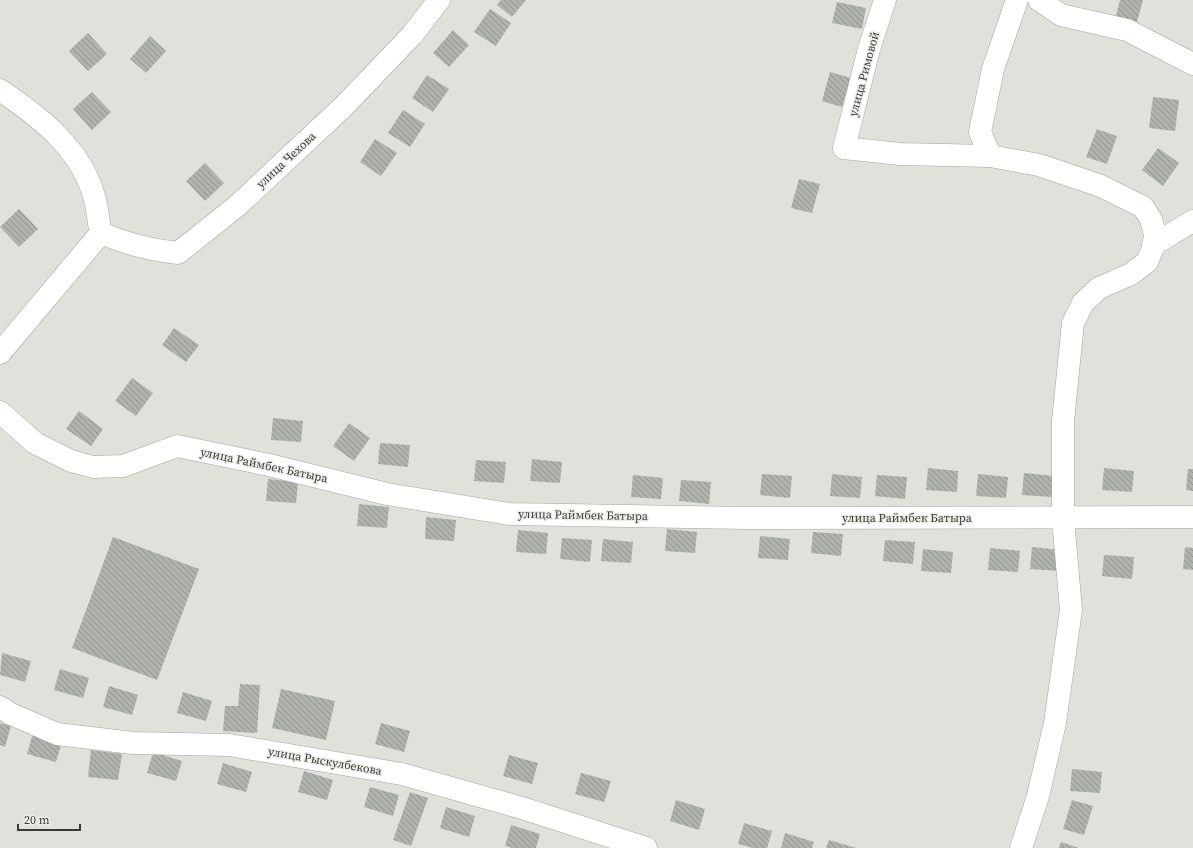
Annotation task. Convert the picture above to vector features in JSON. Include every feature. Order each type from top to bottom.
[{"type":"street","name":"улица Чехова","points":[[101,233],[146,249],[178,253],[237,206],[344,106],[412,35],[439,0]]},
{"type":"street","name":"улица Римовой","points":[[885,0],[869,49],[844,148],[900,154],[990,156]]},
{"type":"street","points":[[1017,0],[993,69],[980,132],[990,156],[1039,165],[1101,186],[1143,207],[1151,219],[1155,236],[1147,262],[1131,274],[1099,288],[1083,303],[1073,323],[1063,421],[1063,519],[1071,610],[1055,723],[1038,796],[1021,848]]},
{"type":"street","points":[[1039,0],[1061,15],[1127,30],[1193,64]]},
{"type":"street","points":[[0,90],[44,122],[59,136],[81,166],[95,199],[101,233],[0,353]]},
{"type":"street","points":[[1153,245],[1193,221]]},
{"type":"street","name":"улица Раймбек Батыра","points":[[0,412],[35,443],[71,461],[93,467],[123,466],[177,446],[269,465],[387,494],[509,514],[746,518],[1063,519],[1193,517]]},
{"type":"street","name":"улица Рыскулбекова","points":[[0,707],[11,714],[57,734],[133,743],[229,745],[402,774],[522,808],[646,848]]},
{"type":"building","points":[[501,0],[526,0],[512,17],[497,5]]},
{"type":"building","points":[[1120,0],[1143,0],[1137,22],[1116,16]]},
{"type":"building","points":[[837,2],[866,8],[862,29],[832,23]]},
{"type":"building","points":[[490,9],[511,23],[496,46],[474,32]]},
{"type":"building","points":[[453,30],[469,45],[449,67],[433,53]]},
{"type":"building","points":[[88,33],[107,54],[88,71],[69,51]]},
{"type":"building","points":[[150,36],[166,51],[146,73],[130,59]]},
{"type":"building","points":[[830,72],[851,78],[842,107],[822,101]]},
{"type":"building","points":[[427,75],[449,89],[433,112],[412,98]]},
{"type":"building","points":[[92,92],[111,112],[92,130],[73,109]]},
{"type":"building","points":[[1153,97],[1179,100],[1175,131],[1149,128]]},
{"type":"building","points":[[403,110],[425,124],[410,147],[388,133]]},
{"type":"building","points":[[1097,129],[1117,136],[1107,164],[1086,157]]},
{"type":"building","points":[[375,139],[397,153],[381,176],[360,162]]},
{"type":"building","points":[[1158,148],[1179,163],[1163,186],[1142,170]]},
{"type":"building","points":[[205,163],[224,183],[205,201],[186,181]]},
{"type":"building","points":[[799,179],[820,184],[812,213],[791,208]]},
{"type":"building","points":[[19,209],[38,229],[19,247],[0,227]]},
{"type":"building","points":[[174,328],[199,345],[186,362],[162,345]]},
{"type":"building","points":[[132,378],[153,393],[136,416],[115,401]]},
{"type":"building","points":[[79,411],[103,429],[91,446],[66,429]]},
{"type":"building","points":[[273,418],[303,421],[301,442],[271,440]]},
{"type":"building","points":[[349,423],[370,438],[354,461],[333,446]]},
{"type":"building","points":[[380,443],[410,445],[408,467],[378,464]]},
{"type":"building","points":[[532,459],[562,462],[560,483],[530,481]]},
{"type":"building","points":[[476,460],[506,462],[504,483],[474,481]]},
{"type":"building","points":[[928,468],[958,471],[957,492],[926,490]]},
{"type":"building","points":[[1104,468],[1134,471],[1132,492],[1102,490]]},
{"type":"building","points":[[1188,469],[1193,469],[1193,491],[1186,490]]},
{"type":"building","points":[[1024,473],[1054,476],[1052,497],[1022,495]]},
{"type":"building","points":[[762,474],[792,476],[790,498],[760,495]]},
{"type":"building","points":[[832,474],[862,477],[860,498],[830,496]]},
{"type":"building","points":[[978,474],[1008,477],[1006,498],[976,496]]},
{"type":"building","points":[[633,475],[663,478],[661,499],[631,497]]},
{"type":"building","points":[[877,475],[907,477],[905,499],[875,496]]},
{"type":"building","points":[[268,479],[298,482],[296,503],[266,501]]},
{"type":"building","points":[[681,480],[711,482],[709,504],[679,501]]},
{"type":"building","points":[[359,504],[389,507],[387,528],[357,526]]},
{"type":"building","points":[[426,517],[456,520],[454,541],[425,539]]},
{"type":"building","points":[[667,529],[697,532],[695,553],[665,551]]},
{"type":"building","points":[[518,530],[548,533],[546,554],[516,552]]},
{"type":"building","points":[[813,532],[843,534],[841,556],[811,553]]},
{"type":"building","points":[[760,536],[790,539],[788,560],[758,558]]},
{"type":"building","points":[[113,537],[199,569],[157,680],[72,648]]},
{"type":"building","points":[[562,538],[592,540],[590,562],[560,559]]},
{"type":"building","points":[[603,539],[633,542],[631,563],[601,561]]},
{"type":"building","points":[[885,540],[915,542],[913,564],[883,561]]},
{"type":"building","points":[[1032,547],[1062,550],[1060,571],[1030,569]]},
{"type":"building","points":[[1185,547],[1193,548],[1193,570],[1183,569]]},
{"type":"building","points":[[990,548],[1020,551],[1018,572],[988,570]]},
{"type":"building","points":[[923,549],[953,552],[951,573],[921,571]]},
{"type":"building","points":[[1104,555],[1134,557],[1132,579],[1102,576]]},
{"type":"building","points":[[2,653],[31,661],[25,682],[0,675]]},
{"type":"building","points":[[60,669],[89,678],[83,698],[54,690]]},
{"type":"building","points":[[240,684],[260,685],[257,733],[223,731],[225,706],[238,706]]},
{"type":"building","points":[[109,686],[138,695],[132,715],[103,707]]},
{"type":"building","points":[[281,689],[335,701],[326,740],[272,728]]},
{"type":"building","points":[[183,692],[212,701],[206,721],[177,713]]},
{"type":"building","points":[[0,723],[11,726],[5,747],[0,745]]},
{"type":"building","points":[[381,723],[410,731],[404,752],[375,744]]},
{"type":"building","points":[[33,733],[62,742],[56,762],[27,754]]},
{"type":"building","points":[[91,750],[122,754],[118,780],[88,777]]},
{"type":"building","points":[[153,752],[182,761],[176,781],[147,773]]},
{"type":"building","points":[[509,755],[538,763],[532,784],[503,776]]},
{"type":"building","points":[[223,763],[252,772],[246,792],[217,784]]},
{"type":"building","points":[[1072,769],[1102,772],[1100,793],[1070,791]]},
{"type":"building","points":[[304,771],[333,780],[327,800],[298,792]]},
{"type":"building","points":[[581,773],[611,781],[604,802],[575,794]]},
{"type":"building","points":[[370,787],[399,795],[393,816],[364,807]]},
{"type":"building","points":[[410,792],[428,798],[411,846],[393,840]]},
{"type":"building","points":[[676,800],[705,809],[699,830],[670,821]]},
{"type":"building","points":[[1072,800],[1093,806],[1084,835],[1063,829]]},
{"type":"building","points":[[446,807],[475,816],[469,837],[440,828]]},
{"type":"building","points":[[744,823],[772,831],[767,848],[753,848],[738,844]]},
{"type":"building","points":[[511,825],[540,834],[536,848],[513,848],[505,846]]},
{"type":"building","points":[[785,833],[814,842],[812,848],[781,848]]},
{"type":"building","points":[[829,840],[856,848],[826,848]]},
{"type":"building","points":[[1061,842],[1079,848],[1059,848]]}]
